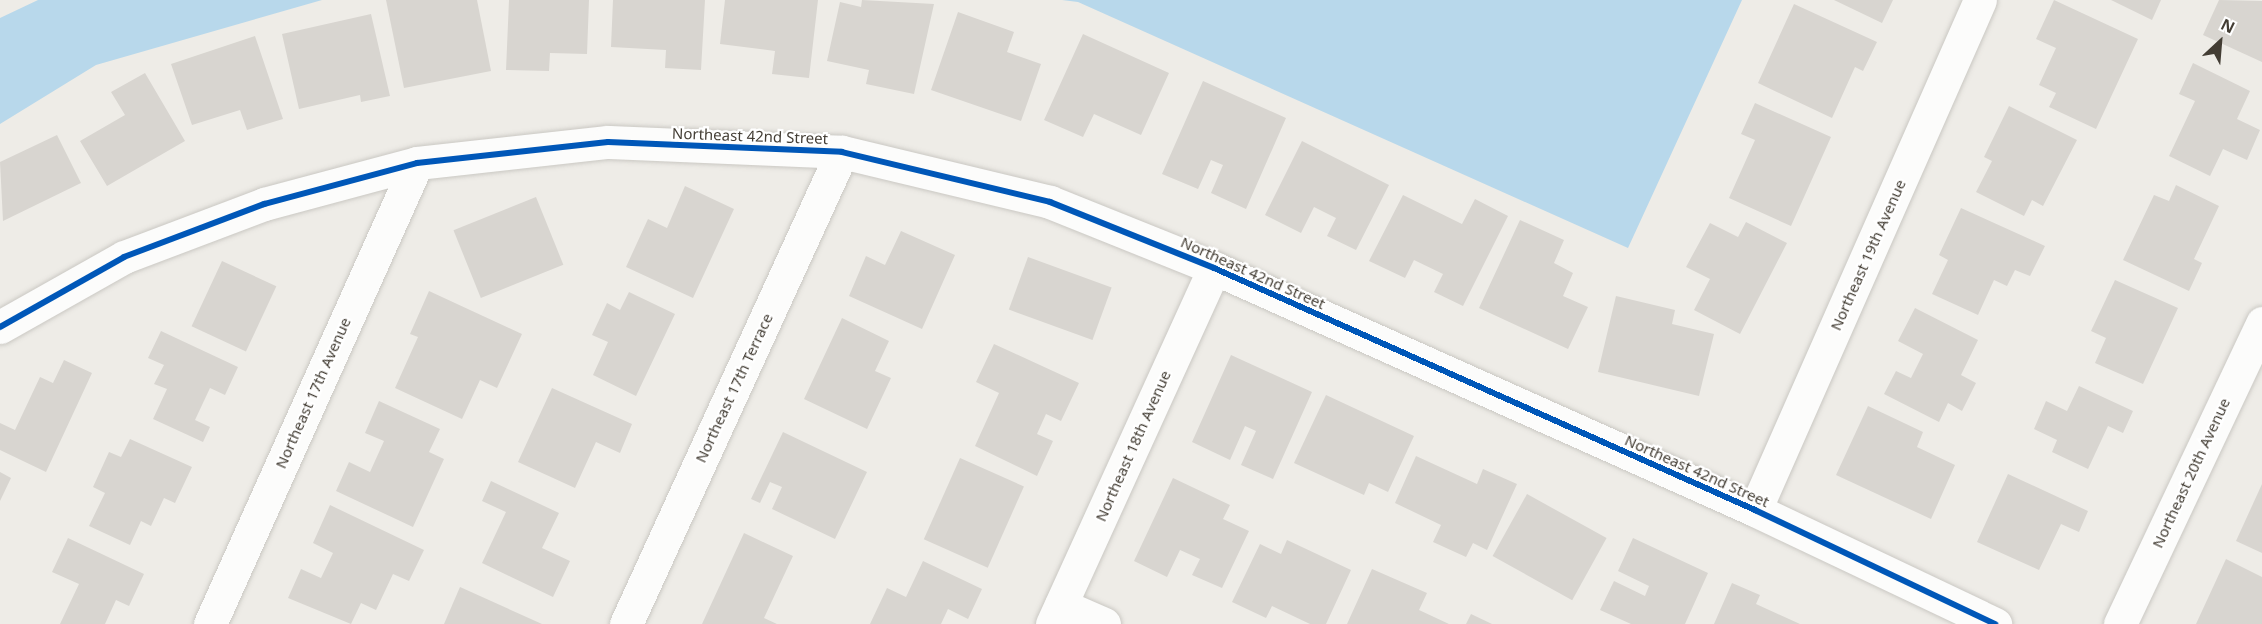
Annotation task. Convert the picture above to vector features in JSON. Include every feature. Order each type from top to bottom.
[{"type":"street","name":"Northeast 19th Avenue","points":[[1755,510],[1980,0]]},
{"type":"street","name":"Northeast 42nd Street","points":[[0,327],[124,257],[264,204],[417,163],[608,142],[842,152],[1050,202],[1214,267],[1755,510],[1995,624]]},
{"type":"street","name":"Northeast 17th Terrace","points":[[626,624],[842,152]]},
{"type":"street","name":"Northeast 17th Avenue","points":[[210,624],[417,163]]},
{"type":"street","name":"Northeast 18th Avenue","points":[[1056,614],[1214,267]]},
{"type":"street","name":"Northeast 20th Avenue","points":[[2120,624],[2262,323]]},
{"type":"street","points":[[1056,614],[1104,624]]},
{"type":"water","points":[[38,0],[322,0],[96,65],[0,124],[0,18]]},
{"type":"water","points":[[1062,0],[1742,0],[1628,248],[1078,2]]},
{"type":"building","points":[[386,0],[477,0],[491,71],[404,88]]},
{"type":"building","points":[[509,0],[589,0],[587,54],[550,53],[549,71],[506,70]]},
{"type":"building","points":[[613,0],[705,0],[701,70],[665,68],[666,50],[611,47]]},
{"type":"building","points":[[725,0],[818,0],[809,78],[772,74],[775,51],[720,44]]},
{"type":"building","points":[[862,0],[934,4],[914,94],[866,84],[869,70],[827,61],[840,2],[861,7]]},
{"type":"building","points":[[1834,0],[1893,0],[1882,23]]},
{"type":"building","points":[[2054,0],[2138,39],[2096,129],[2049,107],[2056,93],[2039,85],[2056,48],[2036,39]]},
{"type":"building","points":[[2111,0],[2161,0],[2152,20]]},
{"type":"building","points":[[2219,0],[2262,1],[2262,62],[2203,35]]},
{"type":"building","points":[[1794,4],[1877,42],[1863,71],[1855,67],[1832,118],[1758,83]]},
{"type":"building","points":[[958,12],[1014,32],[1007,52],[1041,64],[1021,121],[931,90]]},
{"type":"building","points":[[371,14],[390,96],[361,102],[360,95],[299,109],[282,34]]},
{"type":"building","points":[[1083,34],[1169,73],[1141,135],[1094,114],[1083,137],[1044,120]]},
{"type":"building","points":[[255,36],[283,119],[247,130],[240,110],[192,125],[171,64]]},
{"type":"building","points":[[2193,63],[2250,91],[2237,119],[2260,130],[2247,160],[2223,149],[2210,176],[2169,156],[2195,101],[2179,94]]},
{"type":"building","points":[[145,73],[185,141],[107,186],[80,141],[125,115],[111,92]]},
{"type":"building","points":[[1203,81],[1286,118],[1246,209],[1211,193],[1223,165],[1211,160],[1198,189],[1162,174]]},
{"type":"building","points":[[1755,103],[1831,137],[1791,226],[1729,198],[1755,140],[1741,134]]},
{"type":"building","points":[[2009,106],[2077,140],[2043,206],[2032,200],[2024,216],[1976,192],[1992,161],[1984,157]]},
{"type":"building","points":[[57,135],[81,183],[3,221],[0,162]]},
{"type":"building","points":[[1302,141],[1389,185],[1356,250],[1327,236],[1336,218],[1314,207],[1301,233],[1265,215]]},
{"type":"building","points":[[2176,185],[2219,206],[2194,259],[2202,263],[2189,291],[2123,260],[2154,195],[2169,201]]},
{"type":"building","points":[[685,186],[734,209],[693,298],[626,267],[648,219],[667,228]]},
{"type":"building","points":[[1403,195],[1462,224],[1475,199],[1508,216],[1463,306],[1434,292],[1443,274],[1414,260],[1405,278],[1369,261]]},
{"type":"building","points":[[536,197],[563,265],[481,298],[453,230]]},
{"type":"building","points":[[1961,208],[2045,246],[2030,276],[2015,270],[2007,286],[1994,280],[1978,315],[1932,294],[1948,260],[1939,255]]},
{"type":"building","points":[[1520,220],[1564,240],[1554,263],[1573,273],[1563,296],[1588,307],[1568,349],[1479,308]]},
{"type":"building","points":[[1746,222],[1787,243],[1740,334],[1694,310],[1710,279],[1686,267],[1710,223],[1738,237]]},
{"type":"building","points":[[901,231],[955,255],[922,329],[849,296],[866,256],[885,265]]},
{"type":"building","points":[[1028,257],[1112,287],[1092,340],[1009,310]]},
{"type":"building","points":[[222,261],[276,286],[246,352],[192,326]]},
{"type":"building","points":[[2115,280],[2178,308],[2143,384],[2095,363],[2106,338],[2091,331]]},
{"type":"building","points":[[429,291],[522,334],[497,388],[480,380],[462,419],[395,388],[418,337],[410,334]]},
{"type":"building","points":[[629,292],[675,314],[636,396],[593,375],[608,342],[592,335],[607,303],[620,310]]},
{"type":"building","points":[[1616,296],[1675,310],[1672,324],[1714,334],[1699,396],[1598,372]]},
{"type":"building","points":[[1915,308],[1978,340],[1961,375],[1976,383],[1962,411],[1948,403],[1939,422],[1884,394],[1896,371],[1911,378],[1923,354],[1898,341]]},
{"type":"building","points":[[842,318],[889,341],[875,371],[891,378],[867,429],[804,399]]},
{"type":"building","points":[[161,331],[238,367],[225,395],[210,388],[195,420],[210,427],[203,442],[153,419],[167,389],[154,384],[164,365],[148,358]]},
{"type":"building","points":[[994,344],[1079,383],[1061,421],[1046,414],[1037,434],[1053,441],[1037,476],[975,446],[999,393],[976,382]]},
{"type":"building","points":[[1231,355],[1312,392],[1273,479],[1241,465],[1256,431],[1245,426],[1230,460],[1192,442]]},
{"type":"building","points":[[64,360],[92,373],[46,472],[0,450],[0,423],[15,430],[40,377],[53,383]]},
{"type":"building","points":[[2079,386],[2133,411],[2123,433],[2108,426],[2088,469],[2052,452],[2057,440],[2034,429],[2046,401],[2067,411]]},
{"type":"building","points":[[552,388],[632,424],[620,453],[596,442],[575,488],[518,462]]},
{"type":"building","points":[[1326,395],[1414,436],[1388,492],[1369,483],[1364,495],[1294,463]]},
{"type":"building","points":[[379,401],[440,429],[429,452],[444,459],[413,527],[336,491],[349,462],[370,472],[384,441],[365,433]]},
{"type":"building","points":[[1868,406],[1923,432],[1917,447],[1955,465],[1931,519],[1836,475]]},
{"type":"building","points":[[783,432],[867,472],[835,539],[772,509],[782,487],[770,482],[760,503],[751,499]]},
{"type":"building","points":[[130,439],[192,467],[175,503],[164,498],[151,526],[141,521],[130,545],[89,526],[105,493],[93,487],[109,452],[121,457]]},
{"type":"building","points":[[1416,456],[1477,484],[1483,469],[1517,484],[1487,550],[1473,543],[1466,557],[1433,542],[1441,525],[1395,503]]},
{"type":"building","points":[[960,458],[1024,486],[988,568],[924,539]]},
{"type":"building","points":[[0,472],[11,478],[0,501]]},
{"type":"building","points":[[2008,474],[2088,511],[2079,532],[2061,524],[2039,570],[1977,542]]},
{"type":"building","points":[[1173,478],[1230,505],[1223,519],[1249,531],[1222,588],[1192,575],[1200,559],[1180,550],[1167,577],[1134,561]]},
{"type":"building","points":[[491,481],[559,513],[542,548],[570,561],[553,597],[482,563],[506,512],[482,501]]},
{"type":"building","points":[[2262,484],[2262,553],[2236,541]]},
{"type":"building","points":[[1527,494],[1607,538],[1572,600],[1493,556]]},
{"type":"building","points":[[330,505],[424,550],[409,581],[393,574],[376,610],[361,603],[351,624],[288,598],[301,569],[321,578],[333,553],[313,543]]},
{"type":"building","points":[[744,533],[793,556],[764,618],[777,624],[702,624]]},
{"type":"building","points":[[68,538],[144,574],[129,606],[116,600],[105,624],[60,624],[79,584],[52,572]]},
{"type":"building","points":[[1633,538],[1708,573],[1685,624],[1631,624],[1600,610],[1614,581],[1645,596],[1649,586],[1618,571]]},
{"type":"building","points":[[1287,540],[1351,570],[1326,624],[1310,624],[1272,606],[1266,618],[1232,602],[1260,544],[1281,554]]},
{"type":"building","points":[[2226,559],[2262,577],[2262,624],[2196,624]]},
{"type":"building","points":[[923,561],[982,589],[968,619],[948,609],[941,624],[870,624],[887,588],[906,597]]},
{"type":"building","points":[[1372,569],[1427,593],[1419,610],[1449,624],[1347,624]]},
{"type":"building","points":[[1732,583],[1760,595],[1756,604],[1800,624],[1714,624]]},
{"type":"building","points":[[460,587],[542,624],[444,624]]},
{"type":"building","points":[[1471,614],[1492,624],[1466,624]]},
{"type":"cycle path","points":[[0,327],[124,257],[264,204],[417,163],[608,142],[842,152],[1050,202],[1214,268],[1755,510],[1995,624]]}]
